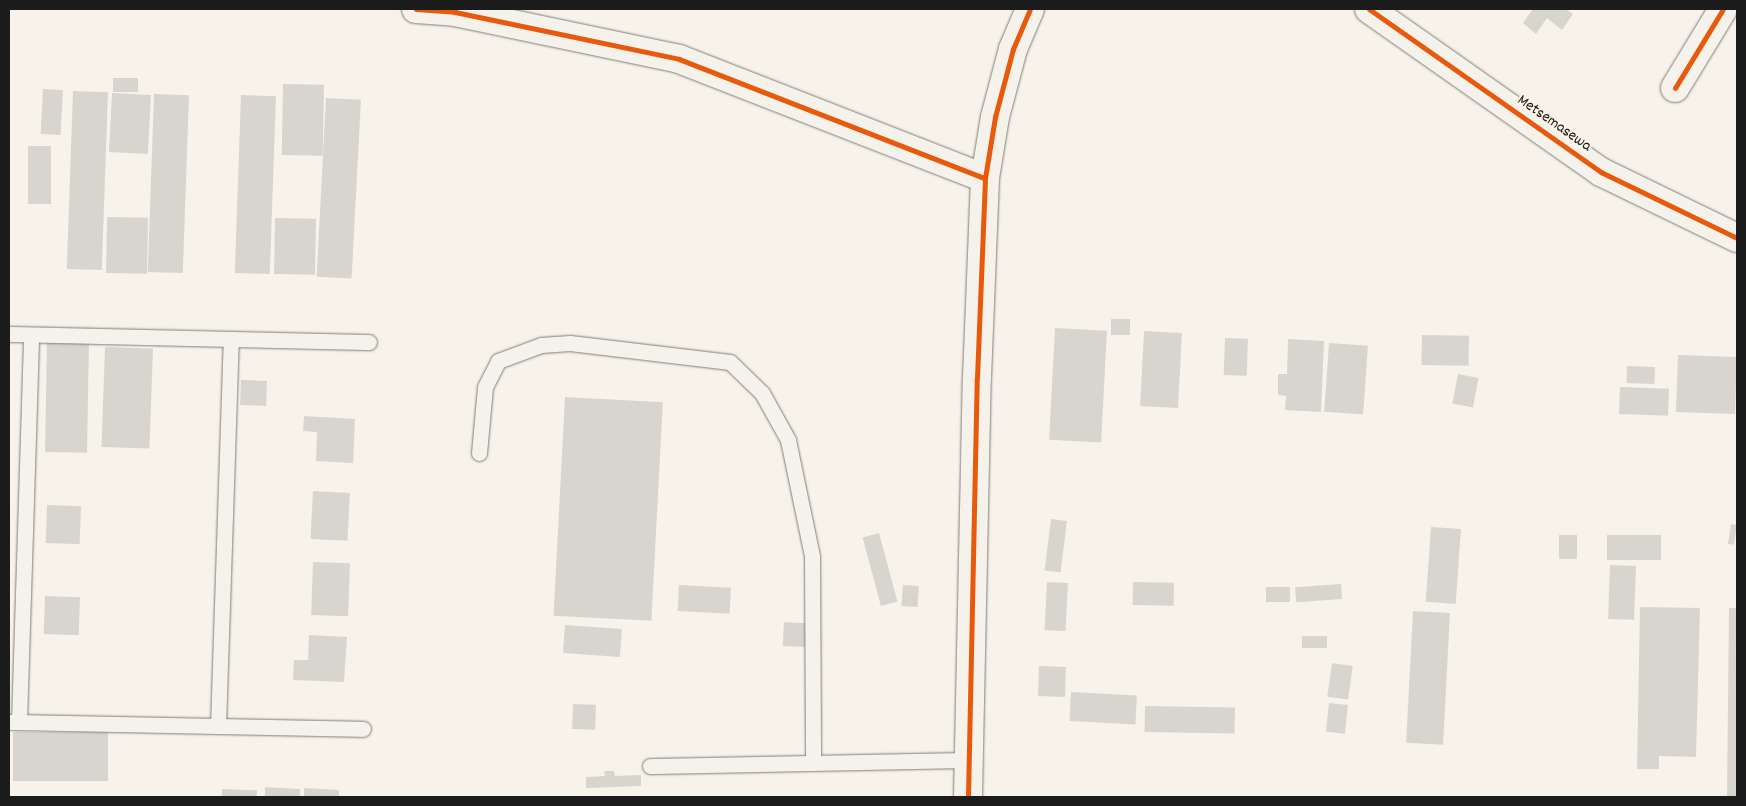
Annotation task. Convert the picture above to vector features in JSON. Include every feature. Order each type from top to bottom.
[{"type":"street","points":[[416,9],[455,12],[679,59],[985,178]]},
{"type":"street","points":[[968,797],[971,760],[977,378],[985,178],[995,117],[1006,75],[1030,9]]},
{"type":"street","name":"Metsemasewa","points":[[1369,9],[1601,172],[1737,238]]},
{"type":"street","points":[[1675,88],[1723,9]]},
{"type":"lane","points":[[9,334],[369,342]]},
{"type":"lane","points":[[32,335],[14,722],[362,729]]},
{"type":"lane","points":[[218,726],[231,339]]},
{"type":"lane","points":[[479,453],[485,387],[498,361],[541,344],[570,343],[730,362],[762,394],[788,440],[804,517],[812,556],[813,762]]},
{"type":"lane","points":[[650,766],[971,760]]},
{"type":"building","points":[[1533,9],[1566,9],[1573,14],[1562,30],[1547,18],[1536,34],[1523,23]]},
{"type":"building","points":[[113,78],[138,78],[138,92],[113,92]]},
{"type":"building","points":[[283,84],[324,85],[323,156],[282,155]]},
{"type":"building","points":[[43,89],[63,90],[61,135],[41,134]]},
{"type":"building","points":[[73,91],[108,92],[102,270],[67,269]]},
{"type":"building","points":[[112,93],[151,95],[148,154],[109,152]]},
{"type":"building","points":[[154,94],[189,95],[183,273],[148,272]]},
{"type":"building","points":[[241,95],[276,96],[270,274],[235,273]]},
{"type":"building","points":[[326,98],[361,100],[352,279],[317,277]]},
{"type":"building","points":[[28,146],[51,146],[51,204],[28,204]]},
{"type":"building","points":[[107,217],[148,218],[147,274],[106,273]]},
{"type":"building","points":[[275,218],[316,219],[315,275],[274,274]]},
{"type":"building","points":[[1111,319],[1130,319],[1130,335],[1111,335]]},
{"type":"building","points":[[1055,328],[1107,331],[1101,443],[1049,440]]},
{"type":"building","points":[[1144,331],[1182,333],[1178,408],[1140,406]]},
{"type":"building","points":[[1422,335],[1469,336],[1468,366],[1421,365]]},
{"type":"building","points":[[1225,338],[1248,339],[1247,376],[1224,375]]},
{"type":"building","points":[[1288,339],[1324,341],[1321,412],[1285,410],[1286,396],[1278,395],[1278,374],[1287,374]]},
{"type":"building","points":[[47,340],[89,341],[87,453],[45,452]]},
{"type":"building","points":[[1329,343],[1368,346],[1363,415],[1324,412]]},
{"type":"building","points":[[105,347],[153,349],[149,449],[102,447]]},
{"type":"building","points":[[1678,355],[1737,357],[1735,414],[1676,412]]},
{"type":"building","points":[[1627,366],[1655,367],[1654,384],[1626,383]]},
{"type":"building","points":[[1458,374],[1479,378],[1473,407],[1452,403]]},
{"type":"building","points":[[241,380],[267,381],[266,406],[240,405]]},
{"type":"building","points":[[1620,387],[1669,389],[1668,416],[1619,414]]},
{"type":"building","points":[[565,397],[663,402],[651,621],[554,616]]},
{"type":"building","points":[[304,416],[355,419],[353,463],[316,461],[317,432],[303,431]]},
{"type":"building","points":[[313,491],[350,493],[347,541],[310,539]]},
{"type":"building","points":[[47,505],[81,506],[80,544],[46,543]]},
{"type":"building","points":[[1051,519],[1067,521],[1061,573],[1045,571]]},
{"type":"building","points":[[1731,524],[1737,525],[1734,545],[1728,544]]},
{"type":"building","points":[[1431,527],[1461,529],[1456,604],[1426,602]]},
{"type":"building","points":[[879,533],[897,602],[881,606],[863,537]]},
{"type":"building","points":[[1559,535],[1577,535],[1577,559],[1559,559]]},
{"type":"building","points":[[1607,535],[1661,535],[1661,560],[1607,560]]},
{"type":"building","points":[[313,562],[350,563],[348,616],[311,615]]},
{"type":"building","points":[[1610,565],[1636,566],[1634,620],[1608,619]]},
{"type":"building","points":[[1047,582],[1068,583],[1065,631],[1044,630]]},
{"type":"building","points":[[1133,582],[1174,583],[1174,606],[1133,605]]},
{"type":"building","points":[[1341,584],[1342,599],[1296,602],[1295,587]]},
{"type":"building","points":[[679,585],[731,588],[730,614],[678,611]]},
{"type":"building","points":[[903,585],[919,586],[917,607],[902,606]]},
{"type":"building","points":[[1266,587],[1290,587],[1290,602],[1266,602]]},
{"type":"building","points":[[45,596],[80,597],[79,635],[44,634]]},
{"type":"building","points":[[1640,607],[1700,608],[1696,757],[1659,756],[1659,769],[1637,769]]},
{"type":"building","points":[[1729,608],[1737,608],[1737,797],[1727,797]]},
{"type":"building","points":[[1413,611],[1450,613],[1443,745],[1406,743]]},
{"type":"building","points":[[784,622],[806,623],[805,647],[783,646]]},
{"type":"building","points":[[565,625],[622,629],[620,657],[563,653]]},
{"type":"building","points":[[309,635],[347,637],[344,682],[293,680],[294,660],[308,660]]},
{"type":"building","points":[[1302,636],[1327,636],[1327,648],[1302,648]]},
{"type":"building","points":[[1332,663],[1353,666],[1348,700],[1327,697]]},
{"type":"building","points":[[1039,666],[1066,667],[1065,697],[1038,696]]},
{"type":"building","points":[[1071,692],[1137,695],[1135,724],[1069,721]]},
{"type":"building","points":[[1329,703],[1348,705],[1345,734],[1326,732]]},
{"type":"building","points":[[573,704],[596,705],[595,730],[572,729]]},
{"type":"building","points":[[1145,706],[1235,708],[1235,734],[1145,732]]},
{"type":"building","points":[[13,732],[108,732],[108,781],[13,781]]},
{"type":"building","points":[[604,771],[614,771],[615,776],[641,775],[641,786],[586,788],[586,777],[605,776]]},
{"type":"building","points":[[265,787],[300,789],[300,797],[265,797]]},
{"type":"building","points":[[304,788],[339,790],[339,797],[304,797]]},
{"type":"building","points":[[222,789],[257,790],[257,797],[222,797]]},
{"type":"cycle path","points":[[416,9],[455,12],[679,59],[985,178]]},
{"type":"cycle path","points":[[968,797],[977,378],[985,178],[995,117],[1013,49],[1030,9]]},
{"type":"cycle path","points":[[1369,9],[1601,172],[1737,238]]},
{"type":"cycle path","points":[[1675,88],[1723,9]]}]
